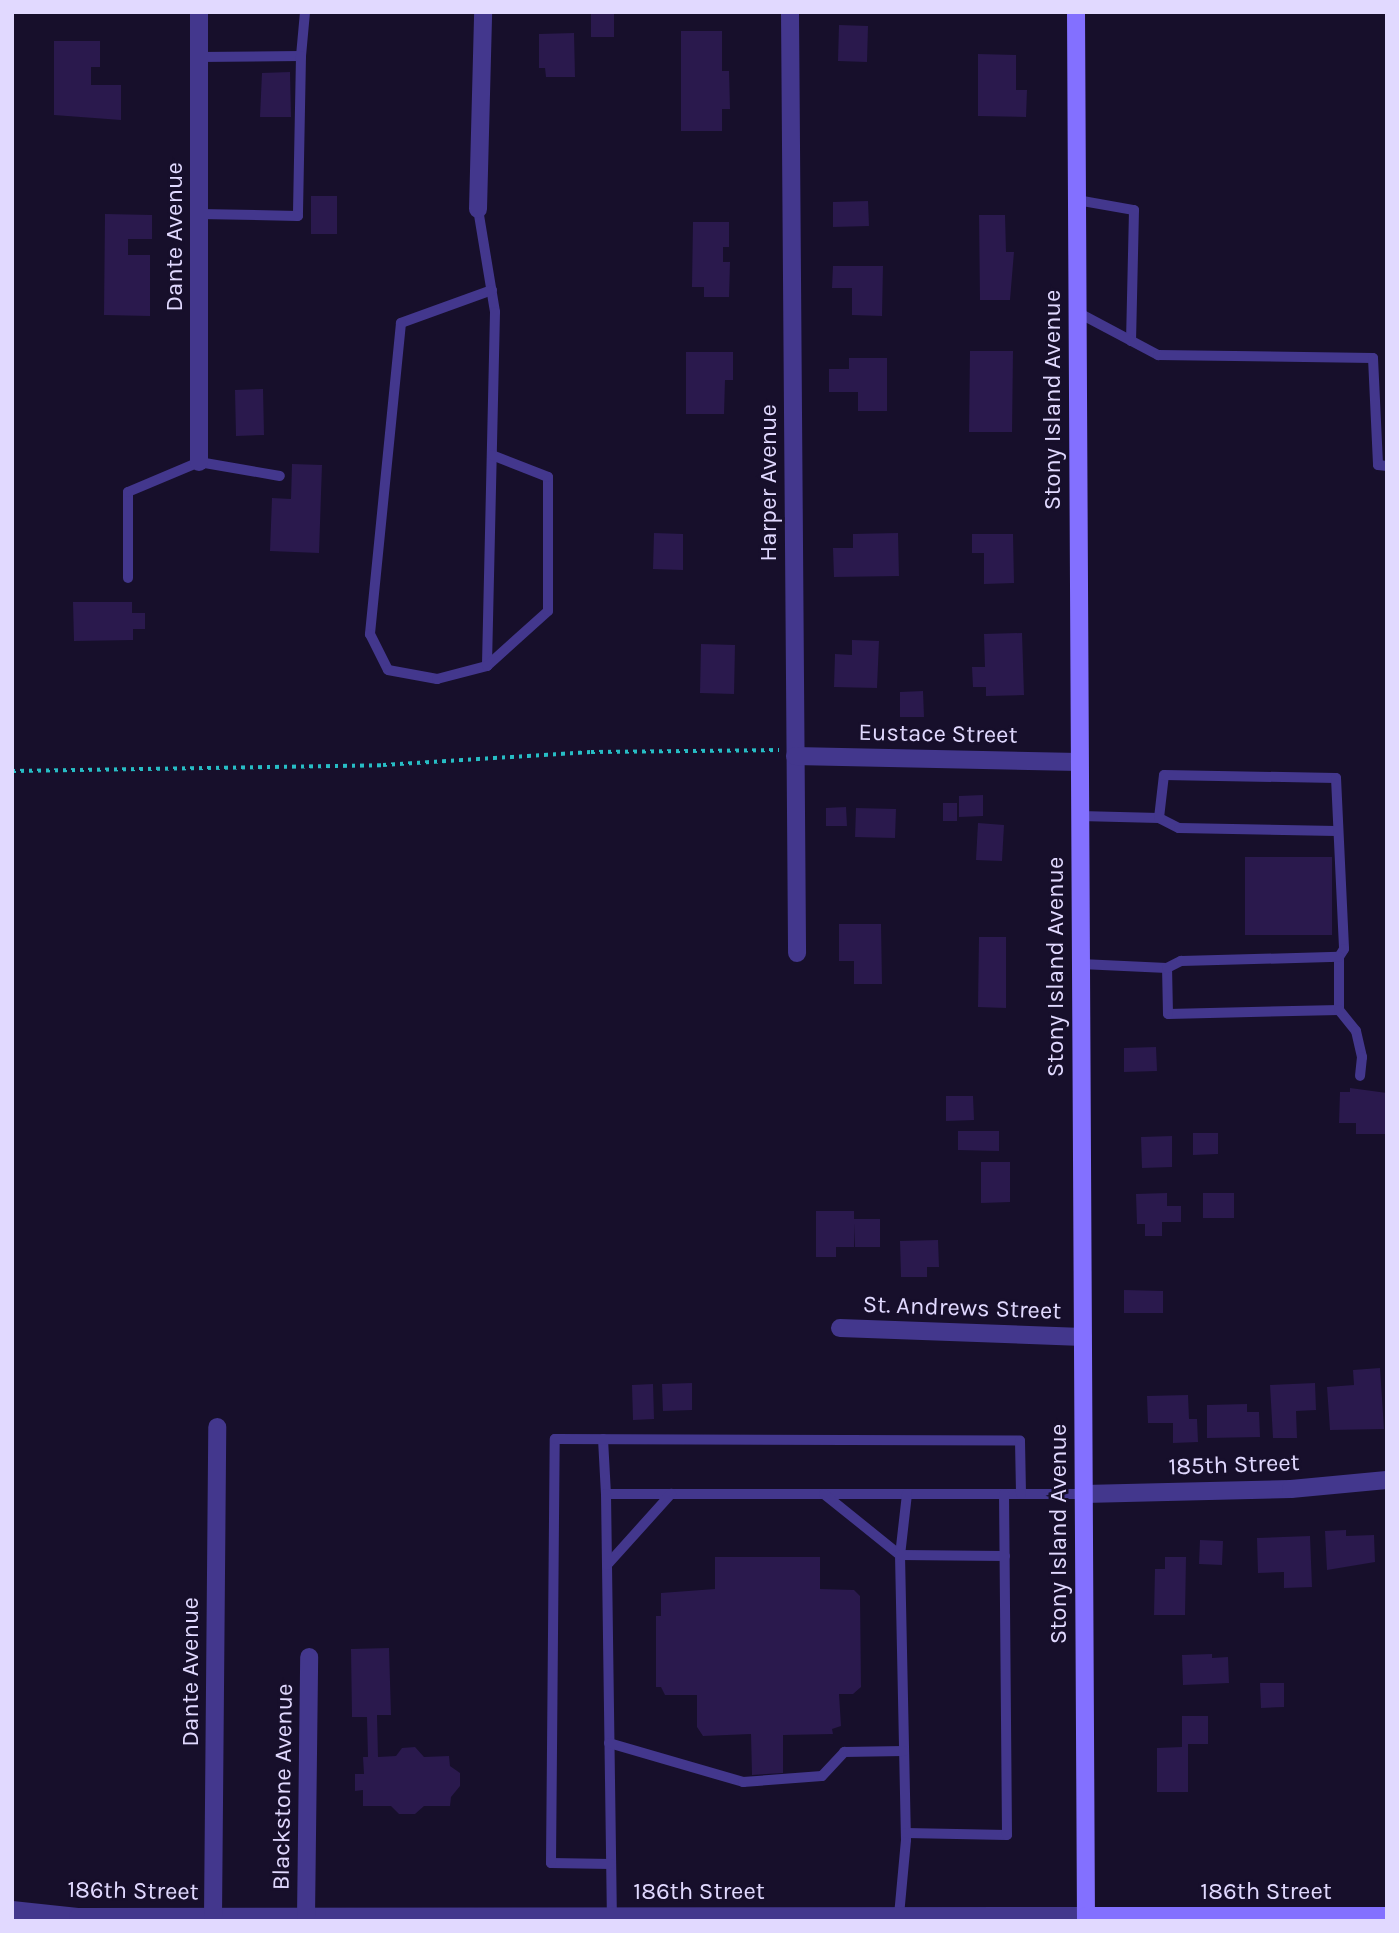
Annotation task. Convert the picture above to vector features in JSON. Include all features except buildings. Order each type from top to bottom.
[{"type":"street","name":"Dante Avenue","points":[[199,12],[199,462]]},
{"type":"street","points":[[478,209],[483,12]]},
{"type":"street","name":"Harper Avenue","points":[[790,12],[797,953]]},
{"type":"street","name":"Stony Island Avenue","points":[[1076,12],[1086,1919]]},
{"type":"street","name":"Eustace Street","points":[[795,752],[1079,762]]},
{"type":"street","name":"St. Andrews Street","points":[[840,1328],[1083,1337]]},
{"type":"street","name":"Dante Avenue","points":[[213,1917],[217,1427]]},
{"type":"street","name":"185th Street","points":[[1084,1494],[1291,1489],[1387,1480]]},
{"type":"street","name":"Blackstone Avenue","points":[[306,1917],[309,1657]]},
{"type":"street","name":"186th Street","points":[[12,1910],[78,1919],[899,1916],[1086,1919],[1387,1916]]},
{"type":"lane","points":[[199,214],[298,216],[301,56],[306,12]]},
{"type":"lane","points":[[199,57],[301,56]]},
{"type":"lane","points":[[1077,201],[1128,205],[1134,210],[1131,341]]},
{"type":"lane","points":[[478,209],[495,312],[487,666]]},
{"type":"lane","points":[[492,290],[401,323],[370,634],[388,670],[437,679],[487,666],[548,611],[548,477],[492,454]]},
{"type":"lane","points":[[1077,312],[1158,355],[1373,358],[1378,466],[1387,466]]},
{"type":"lane","points":[[128,578],[128,492],[199,462],[280,476]]},
{"type":"lane","points":[[1158,818],[1164,775],[1336,778],[1336,831],[1344,949],[1339,957],[1339,1010],[1356,1031],[1362,1057],[1360,1076]]},
{"type":"lane","points":[[1080,816],[1158,818],[1179,828],[1336,831]]},
{"type":"lane","points":[[1081,964],[1167,968],[1181,961],[1339,957]]},
{"type":"lane","points":[[1167,968],[1168,1014],[1339,1010]]},
{"type":"lane","points":[[611,1864],[551,1863],[555,1439],[1020,1441],[1021,1494]]},
{"type":"lane","points":[[603,1439],[612,1916]]},
{"type":"lane","points":[[606,1494],[1084,1494]]},
{"type":"lane","points":[[607,1565],[671,1494]]},
{"type":"lane","points":[[824,1494],[901,1555],[1005,1556]]},
{"type":"lane","points":[[899,1916],[906,1833],[901,1555],[907,1494]]},
{"type":"lane","points":[[906,1833],[1007,1835],[1004,1494]]},
{"type":"lane","points":[[609,1743],[743,1782],[822,1776],[844,1752],[904,1751]]},
{"type":"path","points":[[12,771],[383,765],[591,752],[795,752]]}]
